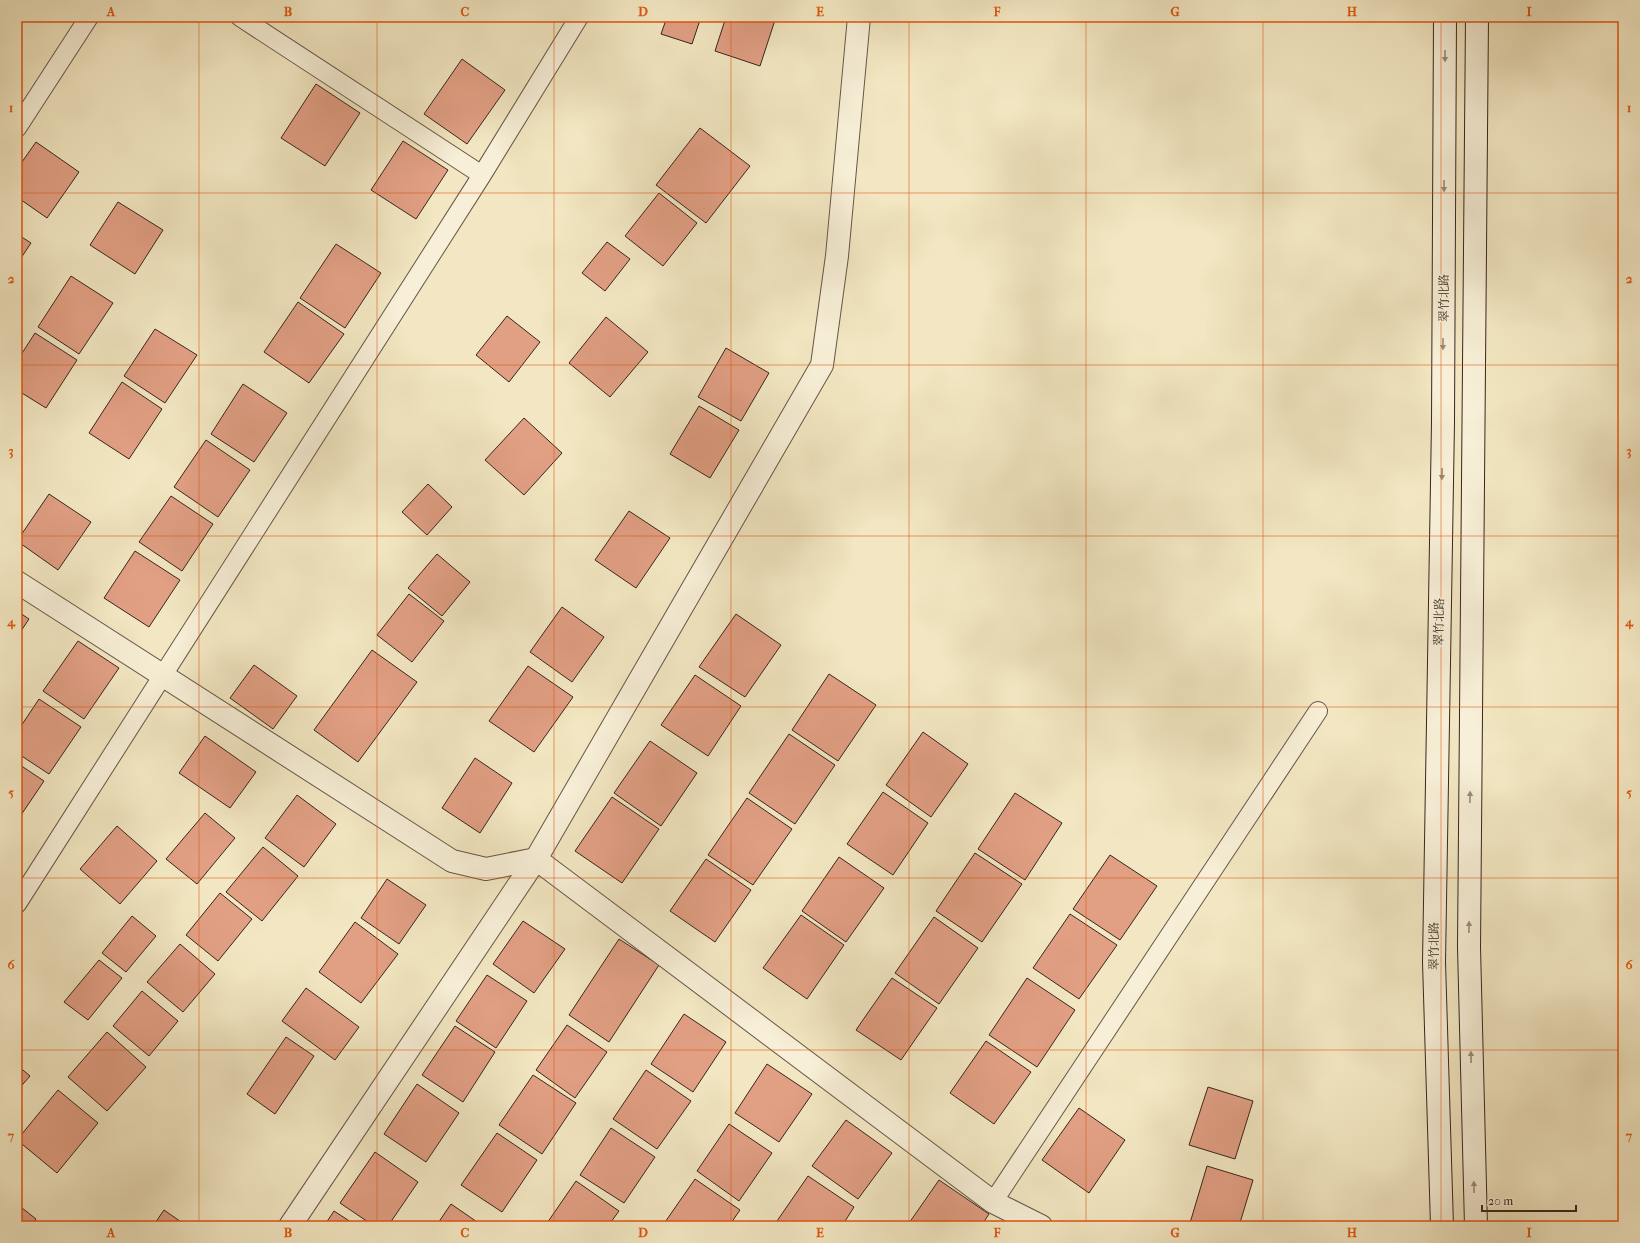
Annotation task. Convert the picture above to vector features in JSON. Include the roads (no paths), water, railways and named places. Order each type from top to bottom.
[{"type":"street","points":[[290,1226],[536,859],[822,365],[837,256],[859,17]]},
{"type":"street","name":"翠竹北路","points":[[1442,1226],[1434,962],[1443,422],[1445,17]]},
{"type":"street","points":[[1476,1226],[1468,947],[1477,17]]},
{"type":"street","points":[[17,582],[452,861],[486,869],[536,859],[993,1202],[1041,1226]]},
{"type":"lane","points":[[17,128],[88,17]]},
{"type":"lane","points":[[240,17],[482,175]]},
{"type":"lane","points":[[17,904],[164,676],[482,175],[579,17]]},
{"type":"lane","points":[[993,1202],[1318,711]]}]
